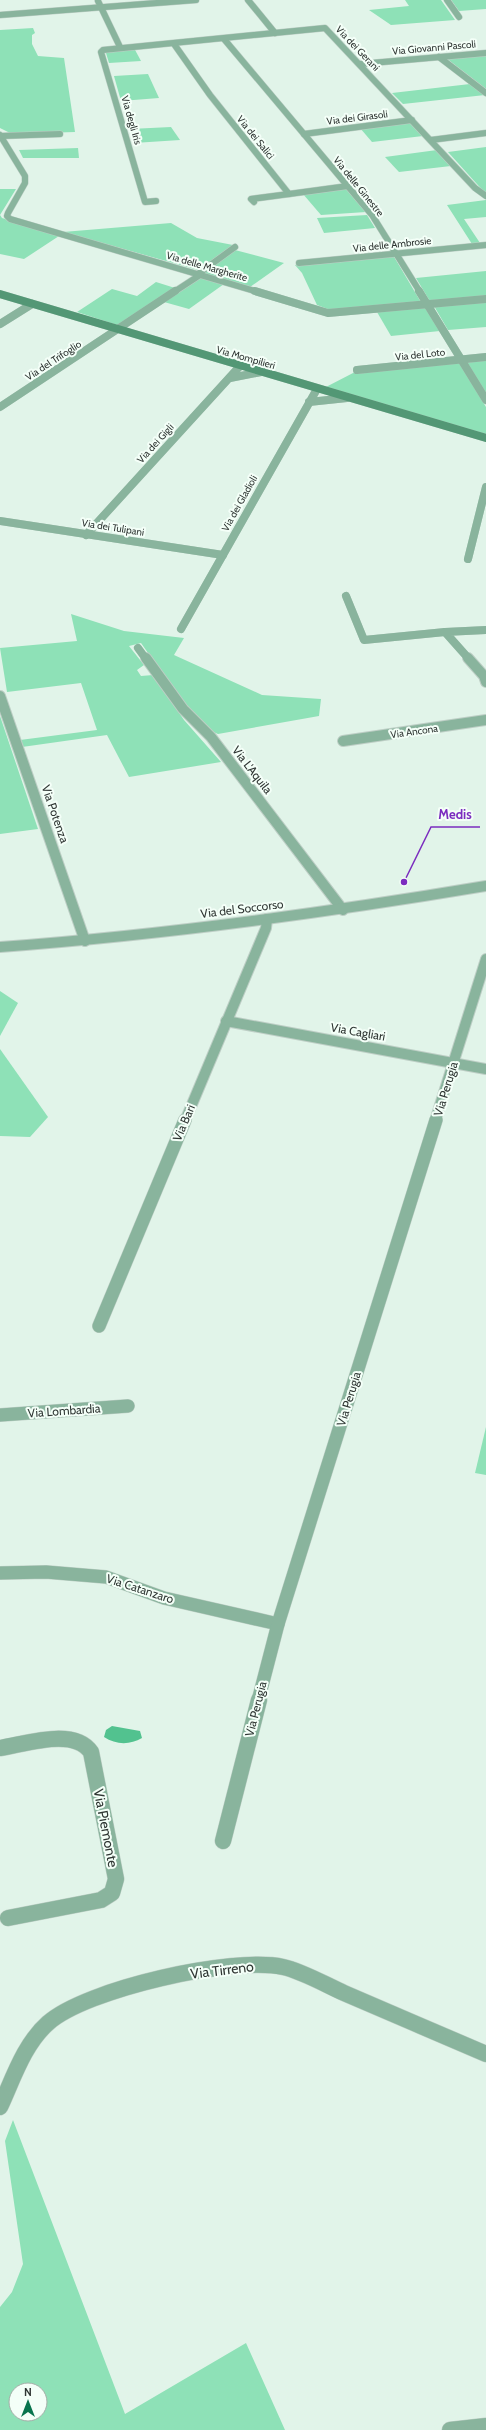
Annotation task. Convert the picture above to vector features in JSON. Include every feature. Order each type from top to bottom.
[{"type":"street","points":[[98,0],[120,48]]},
{"type":"street","points":[[0,15],[196,0]]},
{"type":"street","points":[[248,0],[274,33]]},
{"type":"street","points":[[447,0],[459,17]]},
{"type":"street","name":"Via dei Gerani","points":[[120,48],[174,44],[325,28],[475,188],[486,196]]},
{"type":"street","name":"Via delle Ginestre","points":[[224,39],[372,215],[426,305],[486,400]]},
{"type":"street","name":"Via dei Salici","points":[[174,44],[210,95],[289,194]]},
{"type":"street","name":"Via degli Iris","points":[[120,48],[106,49],[101,52],[146,202],[156,201]]},
{"type":"street","name":"Via Giovanni Pascoli","points":[[360,64],[486,53]]},
{"type":"street","points":[[439,57],[486,93]]},
{"type":"street","name":"Via dei Girasoli","points":[[304,134],[412,120]]},
{"type":"street","points":[[431,140],[486,133]]},
{"type":"street","points":[[3,144],[0,135],[60,134]]},
{"type":"street","name":"Via delle Margherite","points":[[3,144],[25,176],[25,184],[8,213],[7,216],[10,219],[337,314],[486,299]]},
{"type":"street","points":[[254,202],[252,199],[348,186]]},
{"type":"street","name":"Via delle Ambrosie","points":[[299,263],[486,245]]},
{"type":"street","name":"Via del Trifoglio","points":[[0,407],[199,274],[235,247]]},
{"type":"street","name":"Via Mompilieri","points":[[0,294],[486,438]]},
{"type":"street","points":[[0,324],[32,304]]},
{"type":"street","name":"Via del Loto","points":[[356,370],[486,357]]},
{"type":"street","name":"Via dei Gigli","points":[[86,535],[240,366]]},
{"type":"street","points":[[230,378],[261,372]]},
{"type":"street","name":"Via dei Gladioli","points":[[181,629],[317,389]]},
{"type":"street","points":[[309,402],[347,398]]},
{"type":"street","points":[[468,559],[486,487]]},
{"type":"street","name":"Via dei Tulipani","points":[[0,521],[223,555]]},
{"type":"street","points":[[346,596],[364,640],[445,632],[486,630]]},
{"type":"street","points":[[445,632],[484,676],[486,682]]},
{"type":"street","name":"Via L'Aquila","points":[[138,648],[183,709],[211,738],[343,910]]},
{"type":"street","name":"Via Potenza","points":[[0,696],[85,941]]},
{"type":"street","name":"Via Ancona","points":[[343,741],[486,720]]},
{"type":"street","name":"Via del Soccorso","points":[[0,947],[85,941],[343,910],[486,886]]},
{"type":"street","name":"Via Bari","points":[[99,1326],[266,928],[266,919]]},
{"type":"street","name":"Via Perugia","points":[[223,1841],[278,1624],[486,959]]},
{"type":"street","name":"Via Cagliari","points":[[226,1021],[486,1069]]},
{"type":"street","name":"Via Lombardia","points":[[0,1415],[128,1406]]},
{"type":"street","name":"Via Catanzaro","points":[[0,1573],[46,1572],[106,1577],[164,1598],[278,1624]]},
{"type":"street","name":"Via Piemonte","points":[[0,1748],[64,1738],[74,1739],[85,1744],[91,1752],[116,1879],[112,1893],[101,1900],[8,1918]]},
{"type":"street","name":"Via Tirreno","points":[[0,2107],[35,2036],[49,2022],[64,2011],[113,1991],[150,1980],[250,1966],[267,1965],[284,1967],[486,2054]]},
{"type":"street","points":[[450,2430],[486,2426]]},
{"type":"shaded area","points":[[405,0],[441,0],[455,20],[391,25],[369,10],[409,6]]},
{"type":"shaded area","points":[[451,0],[486,0],[486,9],[459,11]]},
{"type":"shaded area","points":[[33,28],[35,33],[32,35],[32,44],[38,56],[64,58],[75,132],[12,134],[0,128],[0,30]]},
{"type":"shaded area","points":[[134,48],[141,61],[109,63],[106,53]]},
{"type":"shaded area","points":[[486,54],[486,89],[446,58]]},
{"type":"shaded area","points":[[148,74],[159,98],[121,101],[114,76]]},
{"type":"shaded area","points":[[470,84],[485,95],[403,104],[392,93]]},
{"type":"shaded area","points":[[410,122],[423,136],[372,142],[360,128]]},
{"type":"shaded area","points":[[171,127],[180,140],[134,143],[130,129]]},
{"type":"shaded area","points":[[486,147],[486,194],[448,152]]},
{"type":"shaded area","points":[[78,148],[79,158],[23,158],[19,150]]},
{"type":"shaded area","points":[[437,150],[451,166],[399,172],[385,157]]},
{"type":"shaded area","points":[[345,188],[366,212],[321,215],[303,194]]},
{"type":"shaded area","points":[[0,189],[16,189],[0,215]]},
{"type":"shaded area","points":[[486,200],[486,217],[464,219],[480,243],[472,244],[447,205]]},
{"type":"shaded area","points":[[0,215],[2,218],[59,236],[24,259],[0,254]]},
{"type":"shaded area","points":[[367,215],[375,228],[324,233],[317,218]]},
{"type":"shaded area","points":[[171,223],[197,238],[233,245],[198,270],[63,232]]},
{"type":"shaded area","points":[[235,250],[284,263],[250,287],[202,273]]},
{"type":"shaded area","points":[[393,255],[422,304],[336,312],[317,305],[302,273],[295,265]]},
{"type":"shaded area","points":[[486,271],[486,297],[431,303],[416,278]]},
{"type":"shaded area","points":[[201,277],[224,284],[189,309],[164,302]]},
{"type":"shaded area","points":[[156,282],[175,288],[117,325],[77,312],[112,289],[137,296]]},
{"type":"shaded area","points":[[486,301],[486,327],[448,330],[434,306]]},
{"type":"shaded area","points":[[425,307],[440,331],[391,336],[377,312]]},
{"type":"shaded area","points":[[486,359],[486,393],[467,363]]},
{"type":"shaded area","points":[[459,362],[486,407],[486,435],[324,388],[355,372]]},
{"type":"shaded area","points":[[71,614],[124,631],[184,638],[174,655],[262,695],[321,699],[319,716],[218,734],[208,728],[187,708],[141,643],[129,646],[144,665],[137,670],[141,676],[153,675],[184,720],[221,762],[129,777],[107,735],[22,747],[20,740],[97,730],[81,683],[7,692],[0,648],[77,641]]},
{"type":"shaded area","points":[[0,716],[38,829],[0,834]]},
{"type":"shaded area","points":[[0,991],[18,1003],[0,1036]]},
{"type":"shaded area","points":[[0,1049],[48,1117],[30,1137],[0,1136]]},
{"type":"shaded area","points":[[486,1427],[486,1475],[475,1473]]},
{"type":"shaded area","points":[[112,1726],[140,1731],[142,1738],[128,1743],[113,1742],[104,1737],[106,1730]]},
{"type":"shaded area","points":[[13,2120],[125,2414],[246,2343],[285,2430],[0,2430],[0,2307],[12,2292],[23,2264],[5,2141]]},
{"type":"place","name":"Medis","points":[[404,882]]}]
